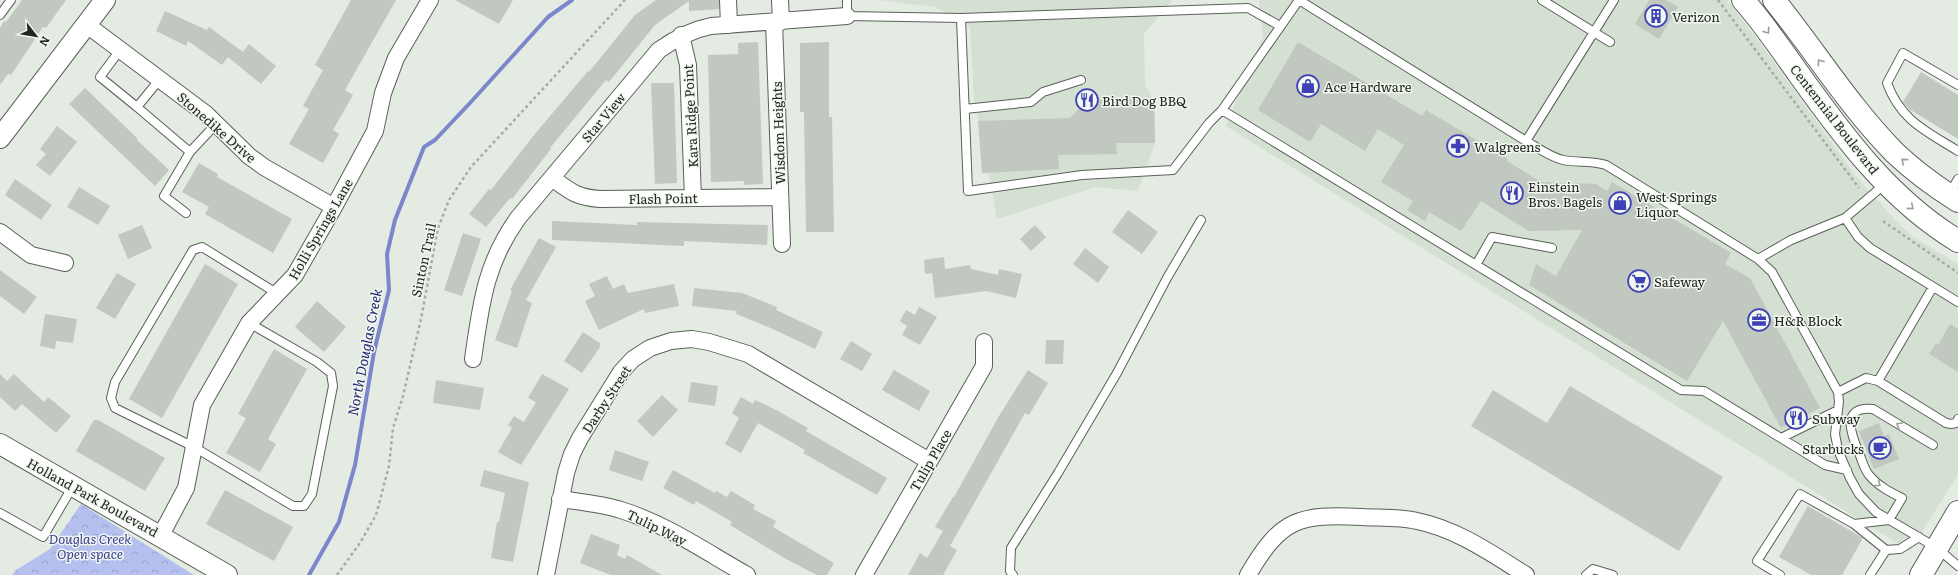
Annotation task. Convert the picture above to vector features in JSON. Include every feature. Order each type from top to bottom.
[{"type":"main road","name":"Centennial Boulevard","points":[[1743,0],[1845,137],[1886,184],[1929,222],[1958,241]]},
{"type":"main road","name":"Centennial Boulevard","points":[[1774,0],[1847,99],[1896,154],[1925,179],[1955,191]]},
{"type":"main road","points":[[1922,575],[1928,542],[1958,512]]},
{"type":"street","name":"Holli Springs Lane","points":[[161,535],[186,488],[202,405],[249,323],[295,275],[334,207],[375,131],[383,93],[396,58],[430,0]]},
{"type":"street","points":[[728,0],[729,25]]},
{"type":"street","name":"Wisdom Heights","points":[[780,0],[778,22],[782,244]]},
{"type":"street","points":[[0,138],[86,25],[101,1]]},
{"type":"street","name":"Star View","points":[[473,359],[482,295],[490,268],[507,234],[659,50],[681,35],[694,30],[729,25],[847,16]]},
{"type":"street","name":"Stonedike Drive","points":[[86,25],[160,79],[216,124],[249,156],[264,167],[334,207]]},
{"type":"street","name":"Kara Ridge Point","points":[[681,35],[688,65],[693,198]]},
{"type":"street","name":"Flash Point","points":[[552,178],[572,193],[582,197],[600,199],[780,197]]},
{"type":"street","points":[[0,232],[31,255],[65,263]]},
{"type":"street","name":"Darby Street","points":[[546,575],[560,499],[572,454],[621,372],[633,359],[650,348],[671,341],[692,339],[748,354],[929,461]]},
{"type":"street","name":"Tulip Place","points":[[864,575],[984,366],[984,342]]},
{"type":"street","name":"Holland Park Boulevard","points":[[0,444],[161,535],[227,575]]},
{"type":"street","name":"Tulip Way","points":[[560,499],[620,509],[640,516],[660,525],[747,575]]},
{"type":"street","points":[[1248,575],[1261,552],[1273,538],[1289,526],[1307,518],[1327,515],[1416,520],[1436,525],[1479,547],[1526,575]]},
{"type":"lane","points":[[0,15],[11,0]]},
{"type":"lane","points":[[847,0],[847,16],[961,18],[1248,4],[1280,26]]},
{"type":"lane","points":[[961,18],[968,191],[1082,175],[1173,170],[1209,123],[1222,110],[1299,0],[1526,141],[1555,157],[1565,160],[1597,161],[1606,165],[1758,259],[1772,272],[1838,392],[1838,410],[1835,434],[1838,450],[1859,494],[1867,504],[1889,520],[1928,542],[1958,566]]},
{"type":"lane","points":[[1542,0],[1610,42]]},
{"type":"lane","points":[[1526,141],[1614,0]]},
{"type":"lane","points":[[120,50],[100,77],[190,152]]},
{"type":"lane","points":[[1958,85],[1902,53],[1887,83],[1892,98],[1913,123],[1958,151]]},
{"type":"lane","points":[[137,108],[160,79]]},
{"type":"lane","points":[[965,109],[1031,102],[1043,92],[1081,80]]},
{"type":"lane","points":[[1222,110],[1681,390],[1704,391],[1825,465],[1847,470]]},
{"type":"lane","points":[[186,213],[164,196],[190,152],[216,124]]},
{"type":"lane","points":[[1758,259],[1791,240],[1845,218],[1886,184]]},
{"type":"lane","points":[[1845,218],[1858,238],[1870,248],[1958,302]]},
{"type":"lane","points":[[1013,575],[1010,571],[1011,548],[1058,473],[1116,373],[1167,278],[1201,220]]},
{"type":"lane","points":[[1476,265],[1492,237],[1552,248]]},
{"type":"lane","points":[[249,323],[317,362],[331,373],[333,386],[312,494],[304,506],[294,506],[194,447],[115,408],[111,398],[115,382],[193,250],[202,247],[278,294]]},
{"type":"lane","points":[[1878,381],[1933,287]]},
{"type":"lane","points":[[1838,392],[1866,378],[1878,381],[1946,423],[1956,423],[1958,419]]},
{"type":"lane","points":[[1889,520],[1902,498],[1875,482],[1868,474],[1849,423],[1854,415],[1866,408],[1873,409],[1933,445]]},
{"type":"lane","points":[[1781,438],[1838,410]]},
{"type":"lane","points":[[0,513],[43,537],[73,486]]},
{"type":"lane","points":[[1780,575],[1757,561],[1800,494],[1854,524],[1886,550],[1928,542]]},
{"type":"lane","points":[[1854,524],[1889,520]]},
{"type":"lane","points":[[1870,575],[1886,550]]},
{"type":"lane","points":[[1586,575],[1593,569],[1613,575]]},
{"type":"path","name":"Sinton Trail","points":[[337,575],[360,543],[376,515],[388,466],[393,428],[403,396],[421,319],[438,228],[449,200],[471,166],[625,0]]},
{"type":"path","points":[[1718,0],[1859,188]]},
{"type":"path","points":[[1883,221],[1958,273]]},
{"type":"shaded area","points":[[880,0],[1172,0],[1144,34],[1145,86],[1154,100],[1155,143],[1138,191],[1096,187],[997,219],[974,97],[970,27],[935,7]]},
{"type":"shaded area","points":[[1259,0],[1727,0],[1758,40],[1855,175],[1895,220],[1913,237],[1958,264],[1958,474],[1910,551],[1226,126],[1263,36]]},
{"type":"green space","name":"Douglas Creek Open space","points":[[81,504],[194,575],[12,575],[16,570],[50,549]]},
{"type":"building","points":[[22,0],[66,0],[46,28],[43,27],[11,75],[8,74],[0,85],[0,28]]},
{"type":"building","points":[[351,0],[396,0],[345,90],[353,95],[333,130],[339,134],[323,163],[289,144],[309,109],[303,106],[323,70],[315,65]]},
{"type":"building","points":[[455,0],[513,0],[499,24]]},
{"type":"building","points":[[656,0],[719,0],[719,9],[689,11],[689,1],[655,25],[609,82],[606,80],[550,148],[551,149],[512,199],[510,198],[486,227],[469,214],[489,189],[491,190],[534,135],[588,71],[589,72],[635,15]]},
{"type":"building","name":"Verizon","points":[[1649,0],[1666,0],[1678,7],[1659,39],[1635,24]]},
{"type":"building","points":[[165,11],[207,30],[209,27],[243,52],[249,44],[276,66],[261,84],[228,57],[222,65],[188,41],[186,46],[156,31]]},
{"type":"building","points":[[758,42],[763,184],[744,185],[744,181],[711,182],[708,55],[738,54],[738,43]]},
{"type":"building","points":[[829,42],[829,117],[832,117],[834,232],[806,232],[804,112],[800,112],[800,43]]},
{"type":"building","points":[[1298,42],[1422,116],[1426,110],[1508,159],[1507,161],[1541,182],[1596,184],[1607,191],[1612,182],[1731,253],[1725,264],[1750,278],[1820,408],[1781,428],[1723,321],[1687,381],[1529,285],[1536,264],[1556,276],[1582,230],[1529,231],[1481,201],[1461,231],[1429,212],[1425,221],[1407,210],[1413,201],[1381,182],[1404,145],[1378,129],[1365,151],[1321,124],[1310,142],[1258,110]]},
{"type":"building","points":[[1921,72],[1958,95],[1958,139],[1909,109],[1903,102]]},
{"type":"building","points":[[651,83],[674,83],[677,183],[655,184]]},
{"type":"building","points":[[85,88],[169,170],[155,186],[69,104]]},
{"type":"building","points":[[1087,100],[1154,100],[1155,143],[1116,143],[1117,154],[1058,155],[1059,169],[982,173],[978,121],[1070,118]]},
{"type":"building","points":[[57,126],[77,142],[50,176],[36,165],[46,154],[40,149]]},
{"type":"building","points":[[199,163],[218,174],[217,177],[292,219],[273,253],[205,214],[209,207],[182,192]]},
{"type":"building","points":[[15,179],[52,205],[41,220],[5,195]]},
{"type":"building","points":[[79,187],[110,206],[98,225],[67,207]]},
{"type":"building","points":[[1128,210],[1158,232],[1142,254],[1112,232]]},
{"type":"building","points":[[552,221],[637,225],[637,222],[768,225],[767,245],[684,241],[684,246],[552,240]]},
{"type":"building","points":[[142,225],[152,248],[128,259],[118,235]]},
{"type":"building","points":[[1035,225],[1046,237],[1031,251],[1020,239]]},
{"type":"building","points":[[463,233],[481,239],[462,296],[444,290]]},
{"type":"building","points":[[539,238],[556,247],[526,300],[532,303],[517,348],[495,340],[512,291],[510,290]]},
{"type":"building","points":[[1085,248],[1109,267],[1098,283],[1073,264]]},
{"type":"building","points":[[944,257],[945,269],[970,265],[971,269],[998,275],[999,269],[1022,274],[1016,298],[986,291],[935,298],[932,273],[925,274],[924,260]]},
{"type":"building","points":[[205,264],[238,284],[162,418],[129,399]]},
{"type":"building","points":[[0,270],[37,297],[24,314],[0,296]]},
{"type":"building","points":[[117,273],[136,284],[115,319],[96,308]]},
{"type":"building","points":[[607,276],[613,289],[624,284],[628,293],[674,284],[679,306],[645,313],[644,309],[599,330],[585,301],[595,296],[589,284]]},
{"type":"building","points":[[694,288],[742,293],[777,307],[776,310],[823,332],[815,349],[773,329],[736,314],[737,311],[692,306]]},
{"type":"building","points":[[317,301],[346,327],[324,352],[295,327]]},
{"type":"building","points":[[919,307],[937,317],[920,345],[902,335],[907,326],[900,321],[906,310],[915,315]]},
{"type":"building","points":[[45,314],[77,319],[73,343],[56,341],[55,349],[40,346]]},
{"type":"building","points":[[1950,324],[1958,329],[1958,372],[1929,354],[1936,343],[1938,345]]},
{"type":"building","points":[[583,332],[600,343],[600,347],[582,373],[564,361]]},
{"type":"building","points":[[1046,340],[1064,340],[1063,364],[1045,364]]},
{"type":"building","points":[[851,341],[872,354],[862,371],[840,359]]},
{"type":"building","points":[[274,349],[307,369],[268,439],[276,444],[260,472],[226,453],[246,418],[238,414]]},
{"type":"building","points":[[894,370],[930,391],[919,411],[882,390]]},
{"type":"building","points":[[1028,370],[1048,383],[1029,415],[1025,413],[950,546],[957,550],[943,575],[908,575],[920,553],[927,558],[943,531],[935,527],[954,497],[999,416]]},
{"type":"building","points":[[0,374],[7,381],[14,374],[44,402],[48,397],[71,416],[56,433],[22,404],[15,411],[0,397]]},
{"type":"building","points":[[542,374],[569,389],[521,465],[498,452],[512,428],[508,425],[514,416],[524,422],[536,402],[528,398]]},
{"type":"building","points":[[436,380],[484,388],[480,410],[433,403]]},
{"type":"building","points":[[691,382],[718,386],[715,406],[688,402]]},
{"type":"building","points":[[1570,386],[1723,477],[1679,551],[1471,426],[1493,390],[1547,423]]},
{"type":"building","points":[[662,395],[678,410],[653,437],[637,421]]},
{"type":"building","points":[[741,397],[753,404],[755,400],[776,410],[808,428],[806,431],[887,478],[877,495],[803,453],[805,450],[758,423],[741,453],[725,444],[739,418],[732,413]]},
{"type":"building","points":[[94,420],[98,420],[165,458],[145,491],[76,451]]},
{"type":"building","name":"Starbucks","points":[[1879,423],[1884,436],[1889,434],[1899,459],[1874,469],[1859,431]]},
{"type":"building","points":[[615,450],[649,462],[642,481],[609,470]]},
{"type":"building","points":[[484,470],[529,482],[513,562],[491,558],[497,522],[499,522],[505,493],[480,486]]},
{"type":"building","points":[[673,470],[715,493],[716,491],[727,497],[731,491],[755,505],[753,509],[776,521],[773,527],[834,563],[827,575],[817,575],[784,558],[730,525],[732,522],[696,501],[694,505],[663,488]]},
{"type":"building","points":[[225,490],[293,527],[274,561],[206,524]]},
{"type":"building","points":[[1808,506],[1863,538],[1842,575],[1811,575],[1779,557]]},
{"type":"building","points":[[591,534],[620,545],[617,555],[625,559],[627,555],[662,575],[611,575],[580,563]]},
{"type":"waterway","name":"North Douglas Creek","points":[[309,575],[339,522],[355,465],[374,352],[389,290],[387,254],[395,220],[424,147],[435,140],[548,17],[572,0]]},
{"type":"place","name":"Verizon","points":[[1656,16]]},
{"type":"place","name":"Ace Hardware","points":[[1308,86]]},
{"type":"place","name":"Bird Dog BBQ","points":[[1087,100]]},
{"type":"place","name":"Walgreens","points":[[1458,146]]},
{"type":"place","name":"Einstein Bros. Bagels","points":[[1512,193]]},
{"type":"place","name":"West Springs Liquor","points":[[1620,203]]},
{"type":"place","name":"Safeway","points":[[1639,281]]},
{"type":"place","name":"H&R Block","points":[[1759,320]]},
{"type":"place","name":"Subway","points":[[1796,418]]},
{"type":"place","name":"Starbucks","points":[[1880,448]]}]
